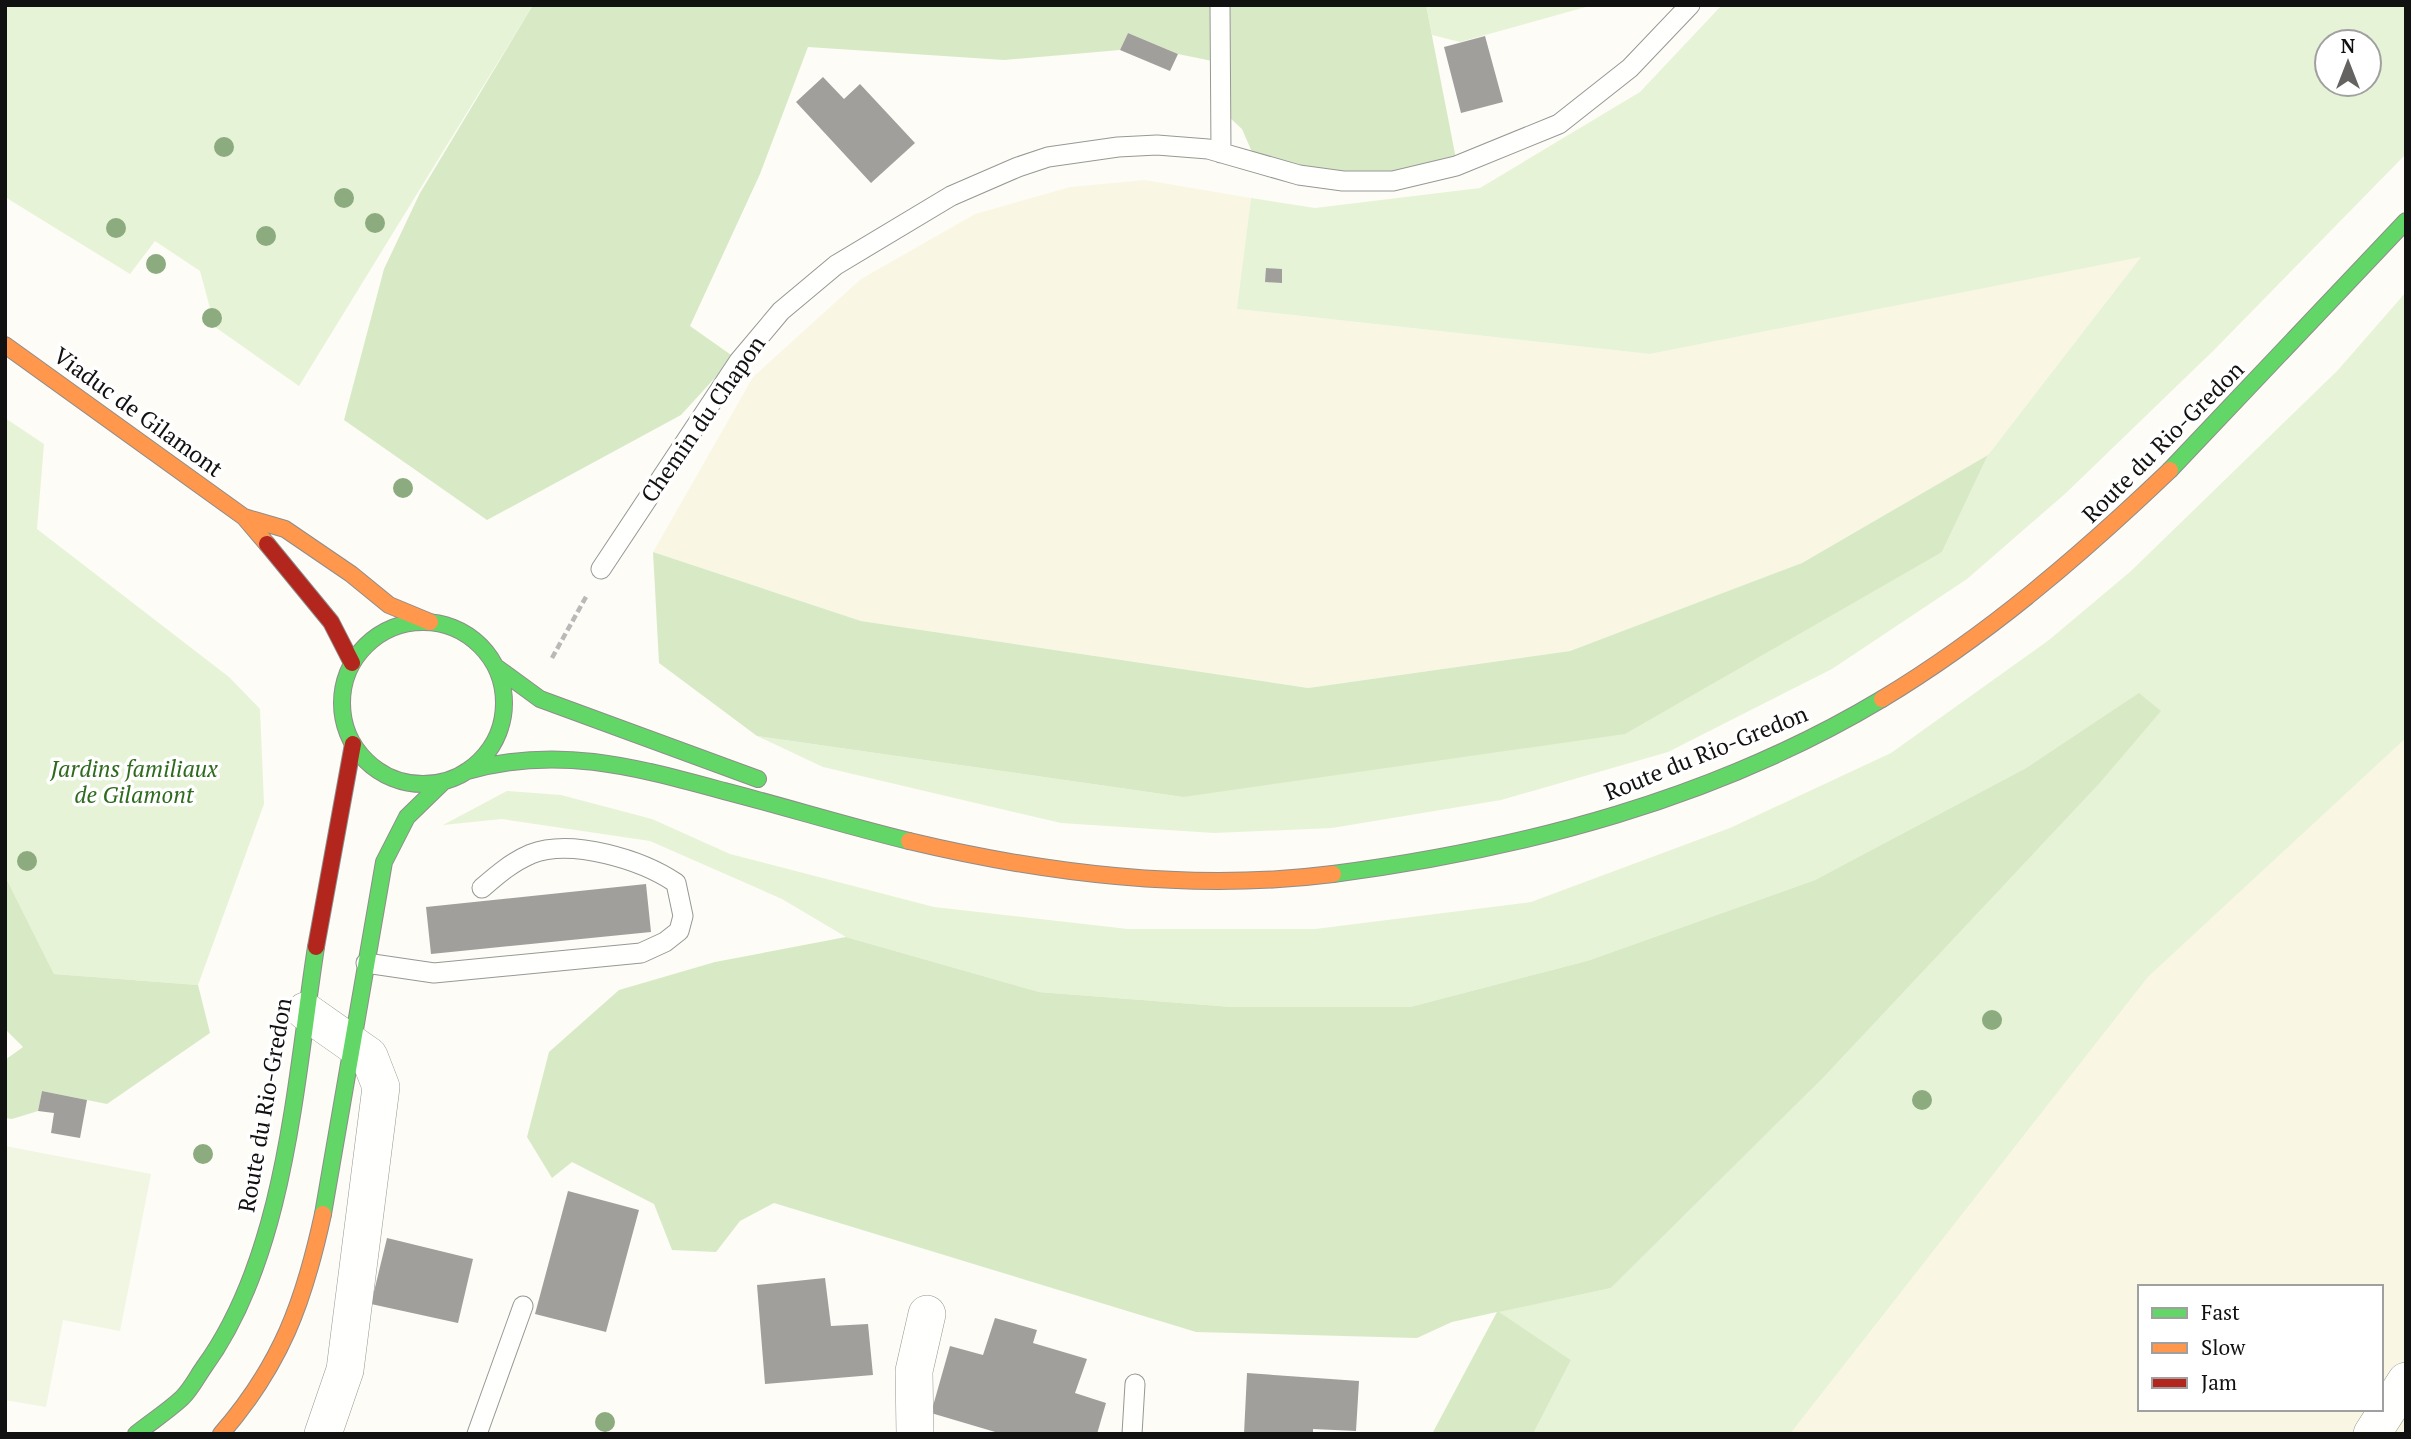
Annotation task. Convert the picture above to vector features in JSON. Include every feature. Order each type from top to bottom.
[{"type":"main road","name":"Route du Rio-Gredon","points":[[467,771],[507,760],[561,758],[673,778],[841,821],[916,844],[1030,867],[1121,876],[1235,880],[1393,867],[1550,835],[1681,792],[1817,734],[1950,654],[2024,600],[2147,494],[2296,341],[2406,221]]},
{"type":"main road","name":"Viaduc de Gilamont","points":[[5,345],[244,517],[331,622],[352,663]]},
{"type":"main road","name":"Viaduc de Gilamont","points":[[244,517],[285,529],[389,605],[430,622]]},
{"type":"main road","points":[[221,1434],[243,1413],[271,1370],[297,1306],[313,1256],[330,1180],[366,963],[389,845],[398,827],[416,803],[443,782],[467,771],[489,751],[501,725],[504,696],[496,667],[474,640],[454,627],[430,622],[391,628],[369,643],[352,663],[346,676],[342,704],[354,744],[370,764],[392,777],[417,784],[443,782]]},
{"type":"main road","name":"Route du Rio-Gredon","points":[[496,667],[540,699],[764,782],[841,821]]},
{"type":"main road","name":"Route du Rio-Gredon","points":[[136,1434],[159,1418],[197,1378],[221,1345],[241,1305],[256,1262],[279,1175],[305,1011],[354,744]]},
{"type":"street","points":[[305,1011],[369,1056],[381,1087],[345,1370],[323,1434]]},
{"type":"street","points":[[915,1434],[914,1371],[927,1314]]},
{"type":"street","points":[[2372,1434],[2406,1381]]},
{"type":"lane","points":[[1220,5],[1221,153]]},
{"type":"lane","name":"Chemin du Chapon","points":[[601,569],[739,361],[781,311],[836,265],[951,196],[1048,157],[1157,145],[1221,153],[1299,175],[1343,181],[1393,181],[1456,166],[1559,124],[1630,68],[1690,5]]},
{"type":"lane","points":[[366,963],[435,973],[641,953],[679,932],[683,916],[676,883],[658,871],[612,856],[564,849],[534,853],[506,867],[482,888]]},
{"type":"lane","points":[[477,1434],[523,1306]]},
{"type":"lane","points":[[1132,1434],[1135,1384]]},
{"type":"path","points":[[559,645],[601,569]]},
{"type":"shaded area","points":[[1145,180],[1251,198],[1238,309],[1650,354],[2142,256],[1988,455],[1802,563],[1570,651],[1308,688],[861,621],[653,552],[753,377],[861,279],[975,214],[1070,187]]},
{"type":"shaded area","points":[[2406,738],[2406,1434],[1790,1434],[2148,977]]},
{"type":"green space","points":[[5,5],[533,5],[299,386],[215,327],[200,271],[155,241],[130,274],[5,197]]},
{"type":"green space","points":[[533,5],[1426,5],[1457,164],[1345,179],[1255,159],[1242,129],[1229,117],[1222,63],[1178,54],[1128,33],[1120,50],[1004,60],[808,47],[760,174],[690,326],[734,357],[681,415],[487,520],[344,420],[384,269],[420,193]]},
{"type":"green space","points":[[1426,5],[1593,5],[1460,42],[1432,35]]},
{"type":"green space","points":[[1722,5],[2406,5],[2406,154],[2213,351],[2066,493],[1967,579],[1832,669],[1668,752],[1501,800],[1332,828],[1214,833],[1061,823],[823,767],[757,736],[1183,797],[1942,552],[1988,455],[2141,257],[1650,354],[1237,309],[1251,198],[1315,208],[1480,188],[1640,92]]},
{"type":"green space","points":[[2406,292],[2406,738],[2148,977],[1790,1434],[1533,1434],[1571,1360],[1498,1312],[1611,1288],[1823,1078],[2099,784],[2160,711],[2139,694],[2026,768],[1815,880],[1587,961],[1410,1007],[1232,1007],[1039,992],[846,937],[782,899],[650,841],[502,819],[443,825],[507,791],[561,795],[652,819],[730,854],[934,907],[1128,929],[1315,929],[1531,902],[1730,828],[1891,753],[2049,640],[2131,571],[2338,370]]},
{"type":"green space","name":"Jardins familiaux de Gilamont","points":[[5,418],[44,444],[37,529],[229,677],[260,709],[264,804],[198,985],[54,974],[5,876]]},
{"type":"green space","points":[[1988,455],[1942,552],[1625,734],[1183,797],[757,736],[659,663],[653,552],[861,621],[1308,688],[1570,651],[1802,563]]},
{"type":"green space","points":[[2139,693],[2161,711],[2099,784],[1823,1078],[1611,1288],[1499,1312],[1571,1360],[1533,1434],[1432,1434],[1497,1312],[1452,1322],[1417,1338],[1196,1332],[774,1203],[740,1221],[716,1252],[672,1250],[654,1204],[572,1162],[552,1178],[527,1137],[549,1052],[619,990],[715,962],[846,937],[1039,992],[1232,1007],[1410,1007],[1587,961],[1815,880],[2026,768]]},
{"type":"green space","points":[[5,876],[54,974],[198,985],[210,1033],[107,1104],[42,1091],[38,1111],[12,1119],[5,1118],[5,1060],[23,1047],[5,1029]]},
{"type":"green space","points":[[5,1146],[151,1174],[120,1331],[63,1320],[46,1407],[5,1400]]},
{"type":"building","points":[[1128,33],[1178,54],[1170,71],[1120,50]]},
{"type":"building","points":[[1485,36],[1503,102],[1461,113],[1444,47]]},
{"type":"building","points":[[823,77],[844,99],[860,84],[915,143],[871,183],[796,102]]},
{"type":"building","points":[[1266,268],[1282,269],[1282,283],[1265,282]]},
{"type":"building","points":[[646,884],[651,932],[431,954],[426,907]]},
{"type":"building","points":[[42,1091],[87,1100],[80,1138],[51,1133],[54,1113],[38,1111]]},
{"type":"building","points":[[568,1191],[639,1210],[606,1332],[535,1314]]},
{"type":"building","points":[[387,1238],[473,1259],[458,1323],[371,1304]]},
{"type":"building","points":[[825,1278],[831,1326],[868,1324],[873,1375],[765,1384],[757,1285]]},
{"type":"building","points":[[995,1318],[1037,1330],[1033,1343],[1087,1359],[1075,1393],[1106,1403],[1097,1434],[1002,1434],[931,1413],[950,1346],[983,1355]]},
{"type":"building","points":[[1247,1373],[1359,1381],[1356,1431],[1313,1429],[1313,1434],[1244,1434]]},
{"type":"traffic: fast","points":[[2170,470],[2406,221]]},
{"type":"traffic: fast","points":[[423,622],[454,628],[480,646],[498,672],[504,703],[498,734],[480,760],[454,778],[423,784],[392,778],[366,760],[348,734],[342,703],[348,672],[366,646],[392,628],[423,622]]},
{"type":"traffic: fast","points":[[496,667],[540,699],[758,779]]},
{"type":"traffic: fast","points":[[1333,874],[1476,850],[1616,815],[1753,765],[1882,699]]},
{"type":"traffic: fast","points":[[467,771],[501,763],[533,760],[596,762],[628,767],[909,841]]},
{"type":"traffic: fast","points":[[323,1214],[384,862],[407,817],[443,782]]},
{"type":"traffic: fast","points":[[136,1434],[177,1403],[188,1391],[231,1322],[253,1273],[270,1220],[283,1165],[316,947]]},
{"type":"traffic: slow","points":[[5,345],[244,517],[267,544]]},
{"type":"traffic: slow","points":[[1882,699],[1996,621],[2068,563],[2170,470]]},
{"type":"traffic: slow","points":[[244,517],[285,529],[351,574],[389,605],[430,622]]},
{"type":"traffic: slow","points":[[909,841],[1014,863],[1120,877],[1227,881],[1333,874]]},
{"type":"traffic: slow","points":[[221,1434],[260,1383],[275,1357],[298,1304],[323,1214]]},
{"type":"traffic: jam","points":[[267,544],[331,622],[352,663]]},
{"type":"traffic: jam","points":[[316,947],[353,744]]}]
